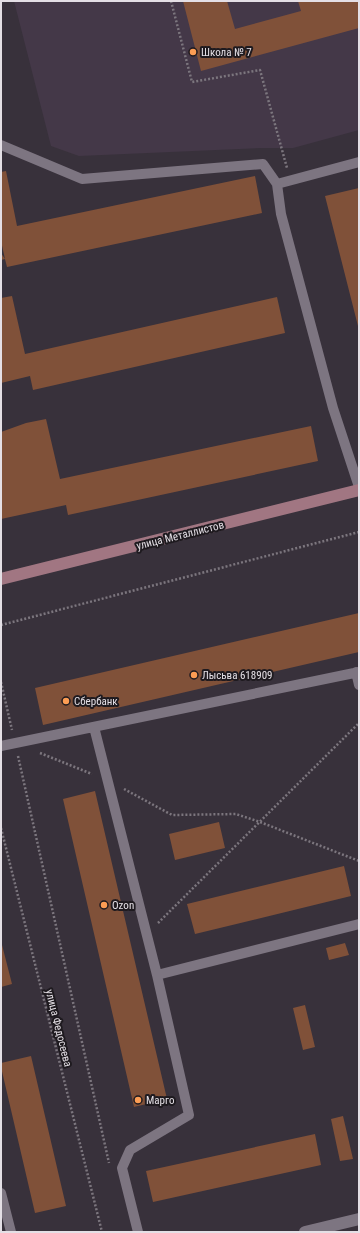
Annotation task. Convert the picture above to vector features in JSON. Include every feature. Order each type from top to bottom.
[{"type":"street","name":"улица Металлистов","points":[[1,579],[359,490]]},
{"type":"street","points":[[305,1232],[359,1219]]},
{"type":"lane","points":[[1,145],[82,179],[263,164],[277,184],[281,214],[333,408],[359,487]]},
{"type":"lane","points":[[277,184],[359,162]]},
{"type":"lane","points":[[1,746],[358,672],[359,685]]},
{"type":"lane","points":[[94,727],[157,975],[189,1115],[130,1150],[122,1168],[138,1232]]},
{"type":"lane","points":[[157,975],[359,924]]},
{"type":"lane","points":[[1,1193],[11,1232]]},
{"type":"path","points":[[171,1],[192,82],[260,70],[291,181]]},
{"type":"path","points":[[1,625],[359,532]]},
{"type":"path","points":[[1,682],[111,1170]]},
{"type":"path","points":[[147,935],[359,724]]},
{"type":"path","points":[[15,743],[108,780],[172,815],[236,814],[359,861]]},
{"type":"path","name":"улица Федосеева","points":[[1,828],[102,1232]]},
{"type":"shaded area","name":"Школа № 7","points":[[14,1],[359,1],[359,130],[293,148],[79,156],[51,146]]},
{"type":"building","points":[[183,1],[227,1],[235,29],[301,11],[298,1],[359,1],[359,28],[201,71]]},
{"type":"building","points":[[6,171],[17,226],[255,176],[262,213],[7,267],[1,241],[1,172]]},
{"type":"building","points":[[359,188],[359,326],[358,326],[325,196]]},
{"type":"building","points":[[1,253],[5,259],[1,260]]},
{"type":"building","points":[[12,296],[25,354],[277,297],[285,333],[33,390],[30,376],[1,383],[1,298]]},
{"type":"building","points":[[46,419],[60,479],[311,426],[318,461],[68,515],[66,505],[1,519],[1,432],[26,423]]},
{"type":"building","points":[[359,613],[359,652],[43,725],[35,688]]},
{"type":"building","points":[[95,791],[167,1099],[134,1107],[63,799]]},
{"type":"building","points":[[219,822],[225,848],[175,860],[169,834]]},
{"type":"building","points":[[344,866],[351,896],[195,934],[187,904]]},
{"type":"building","points":[[1,941],[12,984],[1,987]]},
{"type":"building","points":[[345,943],[349,955],[329,960],[326,948]]},
{"type":"building","points":[[305,1005],[315,1047],[303,1050],[293,1008]]},
{"type":"building","points":[[31,1056],[66,1206],[35,1213],[1,1067],[1,1063]]},
{"type":"building","points":[[343,1116],[353,1159],[340,1161],[331,1119]]},
{"type":"building","points":[[315,1134],[321,1165],[153,1202],[146,1171]]},
{"type":"place","name":"Школа № 7","points":[[193,52]]},
{"type":"place","name":"Лысьва 618909","points":[[194,675]]},
{"type":"place","name":"Сбербанк","points":[[66,701]]},
{"type":"place","name":"Ozon","points":[[104,905]]},
{"type":"place","name":"Марго","points":[[138,1100]]}]
